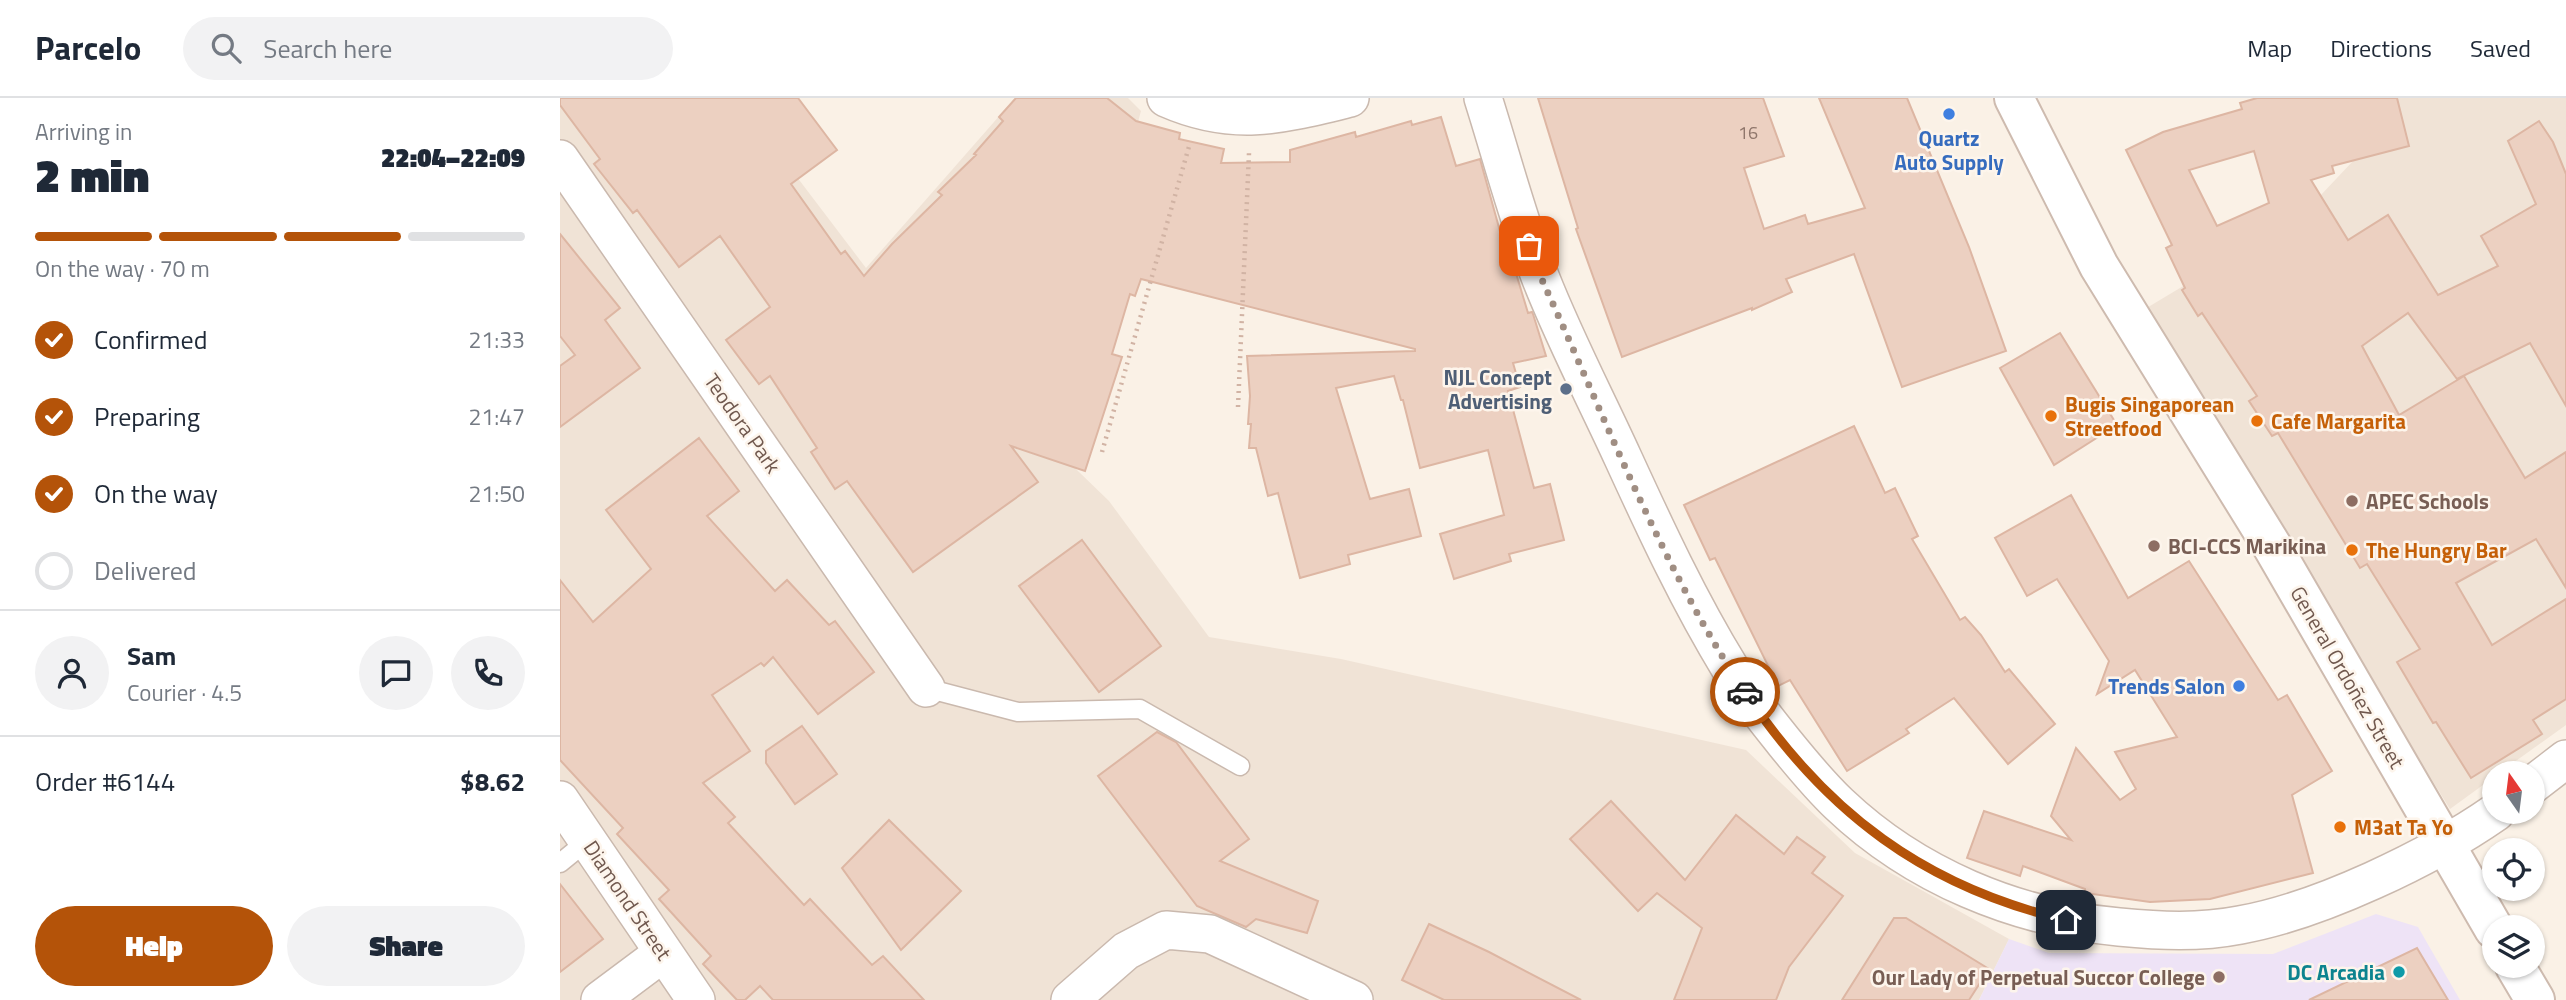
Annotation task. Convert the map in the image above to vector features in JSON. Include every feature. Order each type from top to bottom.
[{"type":"main road","name":"General Ordoñez Street","points":[[2016,99],[2099,266],[2272,546],[2486,915]]},
{"type":"main road","points":[[2522,978],[2535,1000]]},
{"type":"street","points":[[1166,98],[1199,110],[1251,118],[1279,115],[1350,98]]},
{"type":"street","points":[[1483,98],[1543,282],[1643,501],[1695,607],[1730,670],[1769,723],[1838,804],[1871,831],[1950,881],[2006,905],[2066,920],[2184,932],[2270,919],[2368,882],[2444,844],[2482,821]]},
{"type":"street","name":"Teodora Park","points":[[560,159],[926,688]]},
{"type":"street","points":[[2545,775],[2566,760]]},
{"type":"street","name":"Diamond Street","points":[[560,800],[574,852],[663,953],[696,1000]]},
{"type":"street","points":[[1070,1000],[1126,951],[1166,930],[1210,933],[1354,1000]]},
{"type":"street","points":[[600,1000],[663,953]]},
{"type":"lane","points":[[926,688],[1018,712],[1140,709],[1240,766]]},
{"type":"path","points":[[1102,452],[1192,135]]},
{"type":"path","points":[[1238,407],[1249,146]]},
{"type":"shaded area","points":[[560,98],[737,98],[866,268],[1015,98],[1128,98],[1141,111],[1049,443],[1109,501],[1209,637],[1341,659],[1746,750],[1855,853],[2009,939],[1979,1000],[560,1000]]},
{"type":"shaded area","points":[[2322,98],[2566,98],[2566,725],[2516,761],[2482,761],[2482,786],[2450,809],[2140,312],[2303,214],[2353,161]]},
{"type":"shaded area","name":"Our Lady of Perpetual Succor College","points":[[2376,914],[2418,927],[2460,1000],[1979,1000],[2009,939],[2049,953],[2273,954]]},
{"type":"building","points":[[560,98],[798,98],[837,150],[791,184],[841,254],[845,251],[864,276],[942,195],[938,192],[976,155],[974,154],[1003,121],[999,117],[1016,98],[1107,98],[1136,121],[1180,133],[1179,139],[1224,149],[1221,163],[1290,162],[1290,150],[1355,132],[1356,137],[1411,121],[1412,125],[1441,117],[1456,166],[1480,159],[1511,271],[1515,270],[1528,313],[1533,314],[1546,356],[1513,363],[1520,387],[1508,391],[1534,488],[1550,484],[1564,540],[1509,554],[1511,561],[1454,579],[1440,534],[1504,515],[1488,450],[1420,468],[1403,400],[1394,376],[1336,388],[1370,499],[1409,489],[1421,536],[1348,555],[1350,564],[1300,578],[1278,493],[1268,496],[1256,448],[1249,448],[1251,424],[1248,424],[1250,396],[1247,356],[1415,349],[1141,279],[1135,296],[1130,294],[1112,354],[1122,357],[1085,471],[1011,446],[1038,482],[913,572],[847,481],[835,489],[811,452],[817,448],[770,376],[759,384],[726,340],[770,307],[720,236],[679,267],[637,210],[633,213],[594,164],[600,159],[560,105]]},
{"type":"building","points":[[1538,98],[1763,98],[1784,156],[1744,168],[1764,229],[1805,215],[1808,224],[1865,208],[1819,98],[1907,98],[1969,247],[2006,351],[1902,387],[1854,254],[1786,279],[1792,292],[1752,310],[1622,357],[1576,229],[1578,228]]},
{"type":"building","points":[[2257,98],[2397,98],[2409,146],[2332,166],[2334,173],[2311,180],[2348,240],[2388,215],[2438,295],[2498,266],[2481,236],[2536,204],[2508,141],[2539,121],[2553,142],[2566,174],[2566,406],[2530,343],[2457,379],[2408,313],[2362,346],[2399,415],[2464,376],[2525,478],[2566,452],[2566,588],[2536,539],[2456,583],[2492,645],[2566,599],[2566,699],[2533,720],[2542,734],[2498,761],[2482,761],[2482,771],[2471,778],[2436,722],[2433,723],[2397,662],[2420,649],[2367,564],[2360,568],[2278,433],[2272,436],[2249,401],[2257,396],[2202,313],[2198,316],[2182,290],[2185,288],[2166,248],[2172,245],[2126,150],[2163,132],[2242,109],[2240,103]],"holes":[[[2254,151],[2269,203],[2217,226],[2189,170]]]},
{"type":"building","points":[[560,234],[620,308],[605,320],[640,368],[560,427],[560,366],[575,355],[560,336]]},
{"type":"building","points":[[2060,333],[2117,425],[2054,465],[2000,368]]},
{"type":"building","points":[[1854,426],[1885,493],[1895,488],[1918,536],[1912,539],[1960,620],[1965,617],[1981,635],[2005,672],[2009,669],[2055,724],[2008,764],[1954,698],[1906,729],[1909,733],[1847,771],[1790,680],[1778,686],[1715,558],[1710,560],[1684,505]]},
{"type":"building","points":[[699,438],[739,491],[707,516],[775,591],[787,580],[829,625],[835,621],[874,672],[818,714],[773,657],[764,666],[761,663],[712,695],[750,751],[703,783],[735,817],[728,823],[804,905],[810,899],[872,965],[883,956],[924,1000],[773,1000],[760,986],[745,1000],[737,1000],[703,964],[711,956],[659,899],[669,890],[617,834],[623,828],[560,760],[560,580],[593,622],[651,569],[606,510]]},
{"type":"building","points":[[2071,495],[2128,598],[2189,561],[2278,700],[2287,695],[2332,771],[2292,795],[2313,873],[2210,899],[2150,902],[2085,893],[2085,889],[2023,866],[2020,876],[1967,858],[1984,811],[2071,840],[2051,816],[2076,748],[2120,800],[2136,789],[2115,752],[2177,737],[2135,670],[2097,694],[2109,661],[2057,579],[2027,596],[1995,538]]},
{"type":"building","points":[[1082,540],[1161,646],[1099,692],[1019,586]]},
{"type":"building","points":[[802,726],[837,774],[795,804],[766,763],[766,751]]},
{"type":"building","points":[[1157,732],[1176,742],[1249,839],[1220,861],[1318,901],[1307,933],[1256,919],[1246,927],[1197,906],[1098,776]]},
{"type":"building","points":[[1611,801],[1685,880],[1736,815],[1784,854],[1797,837],[1825,857],[1812,873],[1843,896],[1789,967],[1776,1000],[1674,1000],[1702,928],[1657,893],[1638,911],[1570,839]]},
{"type":"building","points":[[889,820],[961,891],[901,950],[842,868]]},
{"type":"building","points":[[560,884],[603,939],[560,972]]},
{"type":"building","points":[[1894,918],[1906,918],[1989,969],[1969,1000],[1842,1000]]},
{"type":"building","points":[[1429,924],[1581,1000],[1444,1000],[1402,980]]},
{"type":"building","name":"DC Arcadia","points":[[2417,948],[2448,1000],[2309,1000]]},
{"type":"way so far","points":[[1529,246],[1659,536],[1695,607],[1745,692]]},
{"type":"place","name":"Quartz Auto Supply","points":[[1949,114]]},
{"type":"place","name":"NJL Concept Advertising","points":[[1566,389]]},
{"type":"place","name":"Bugis Singaporean Streetfood","points":[[2051,416]]},
{"type":"place","name":"Cafe Margarita","points":[[2257,421]]},
{"type":"place","name":"APEC Schools","points":[[2352,501]]},
{"type":"place","name":"BCI-CCS Marikina","points":[[2154,546]]},
{"type":"place","name":"The Hungry Bar","points":[[2352,550]]},
{"type":"place","name":"Trends Salon","points":[[2239,686]]},
{"type":"place","name":"M3at Ta Yo","points":[[2340,827]]},
{"type":"place","name":"DC Arcadia","points":[[2399,972]]},
{"type":"place","name":"Our Lady of Perpetual Succor College","points":[[2219,977]]},
{"type":"route","points":[[1745,692],[1803,766],[1838,804],[1871,831],[1950,881],[1978,894],[2006,905],[2066,920]]}]
